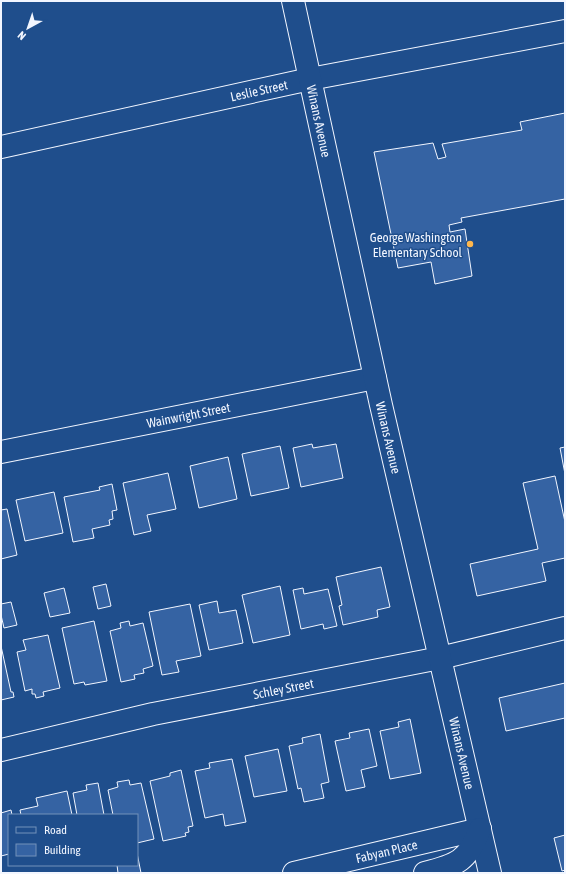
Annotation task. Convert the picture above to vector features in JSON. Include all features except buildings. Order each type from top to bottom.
[{"type":"main road","name":"Winans Avenue","points":[[293,1],[375,378],[490,873]]},
{"type":"main road","name":"Leslie Street","points":[[1,147],[310,79],[565,31]]},
{"type":"main road","name":"Wainwright Street","points":[[1,452],[375,378]]},
{"type":"main road","name":"Schley Street","points":[[1,750],[153,714],[440,658],[565,628]]},
{"type":"main road","name":"Fabyan Place","points":[[294,873],[480,829]]},
{"type":"main road","points":[[425,873],[448,867],[468,854],[475,843],[480,829]]},
{"type":"place","name":"George Washington Elementary School","points":[[470,244]]}]
